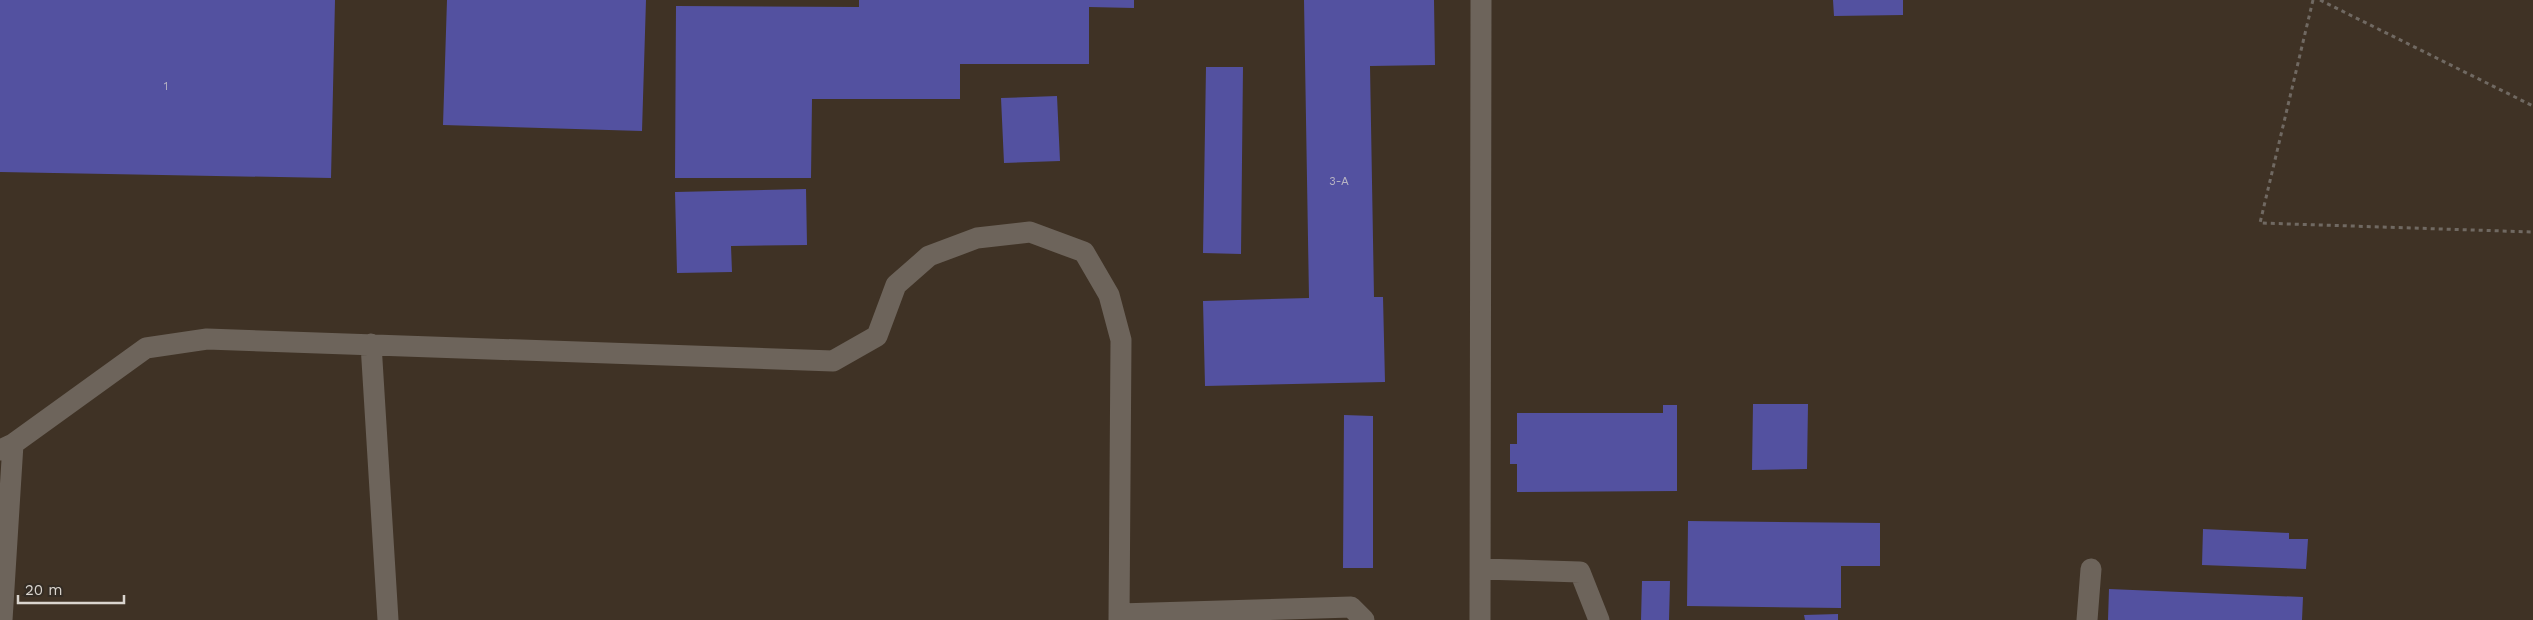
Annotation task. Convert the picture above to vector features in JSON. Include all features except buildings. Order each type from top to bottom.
[{"type":"lane","points":[[1480,620],[1481,0]]},
{"type":"lane","points":[[2,620],[6,447],[146,348],[207,339],[833,361],[877,336],[896,285],[929,256],[977,238],[1030,232],[1084,252],[1109,296],[1121,340],[1119,617],[1352,607],[1364,620]]},
{"type":"lane","points":[[371,344],[388,620]]},
{"type":"lane","points":[[1480,569],[1580,572],[1599,620]]},
{"type":"lane","points":[[2087,620],[2091,569]]},
{"type":"path","points":[[2313,0],[2260,223],[2533,232]]},
{"type":"path","points":[[2320,0],[2533,106]]},
{"type":"shaded area","points":[[0,0],[2533,0],[2533,620],[0,620]]}]
